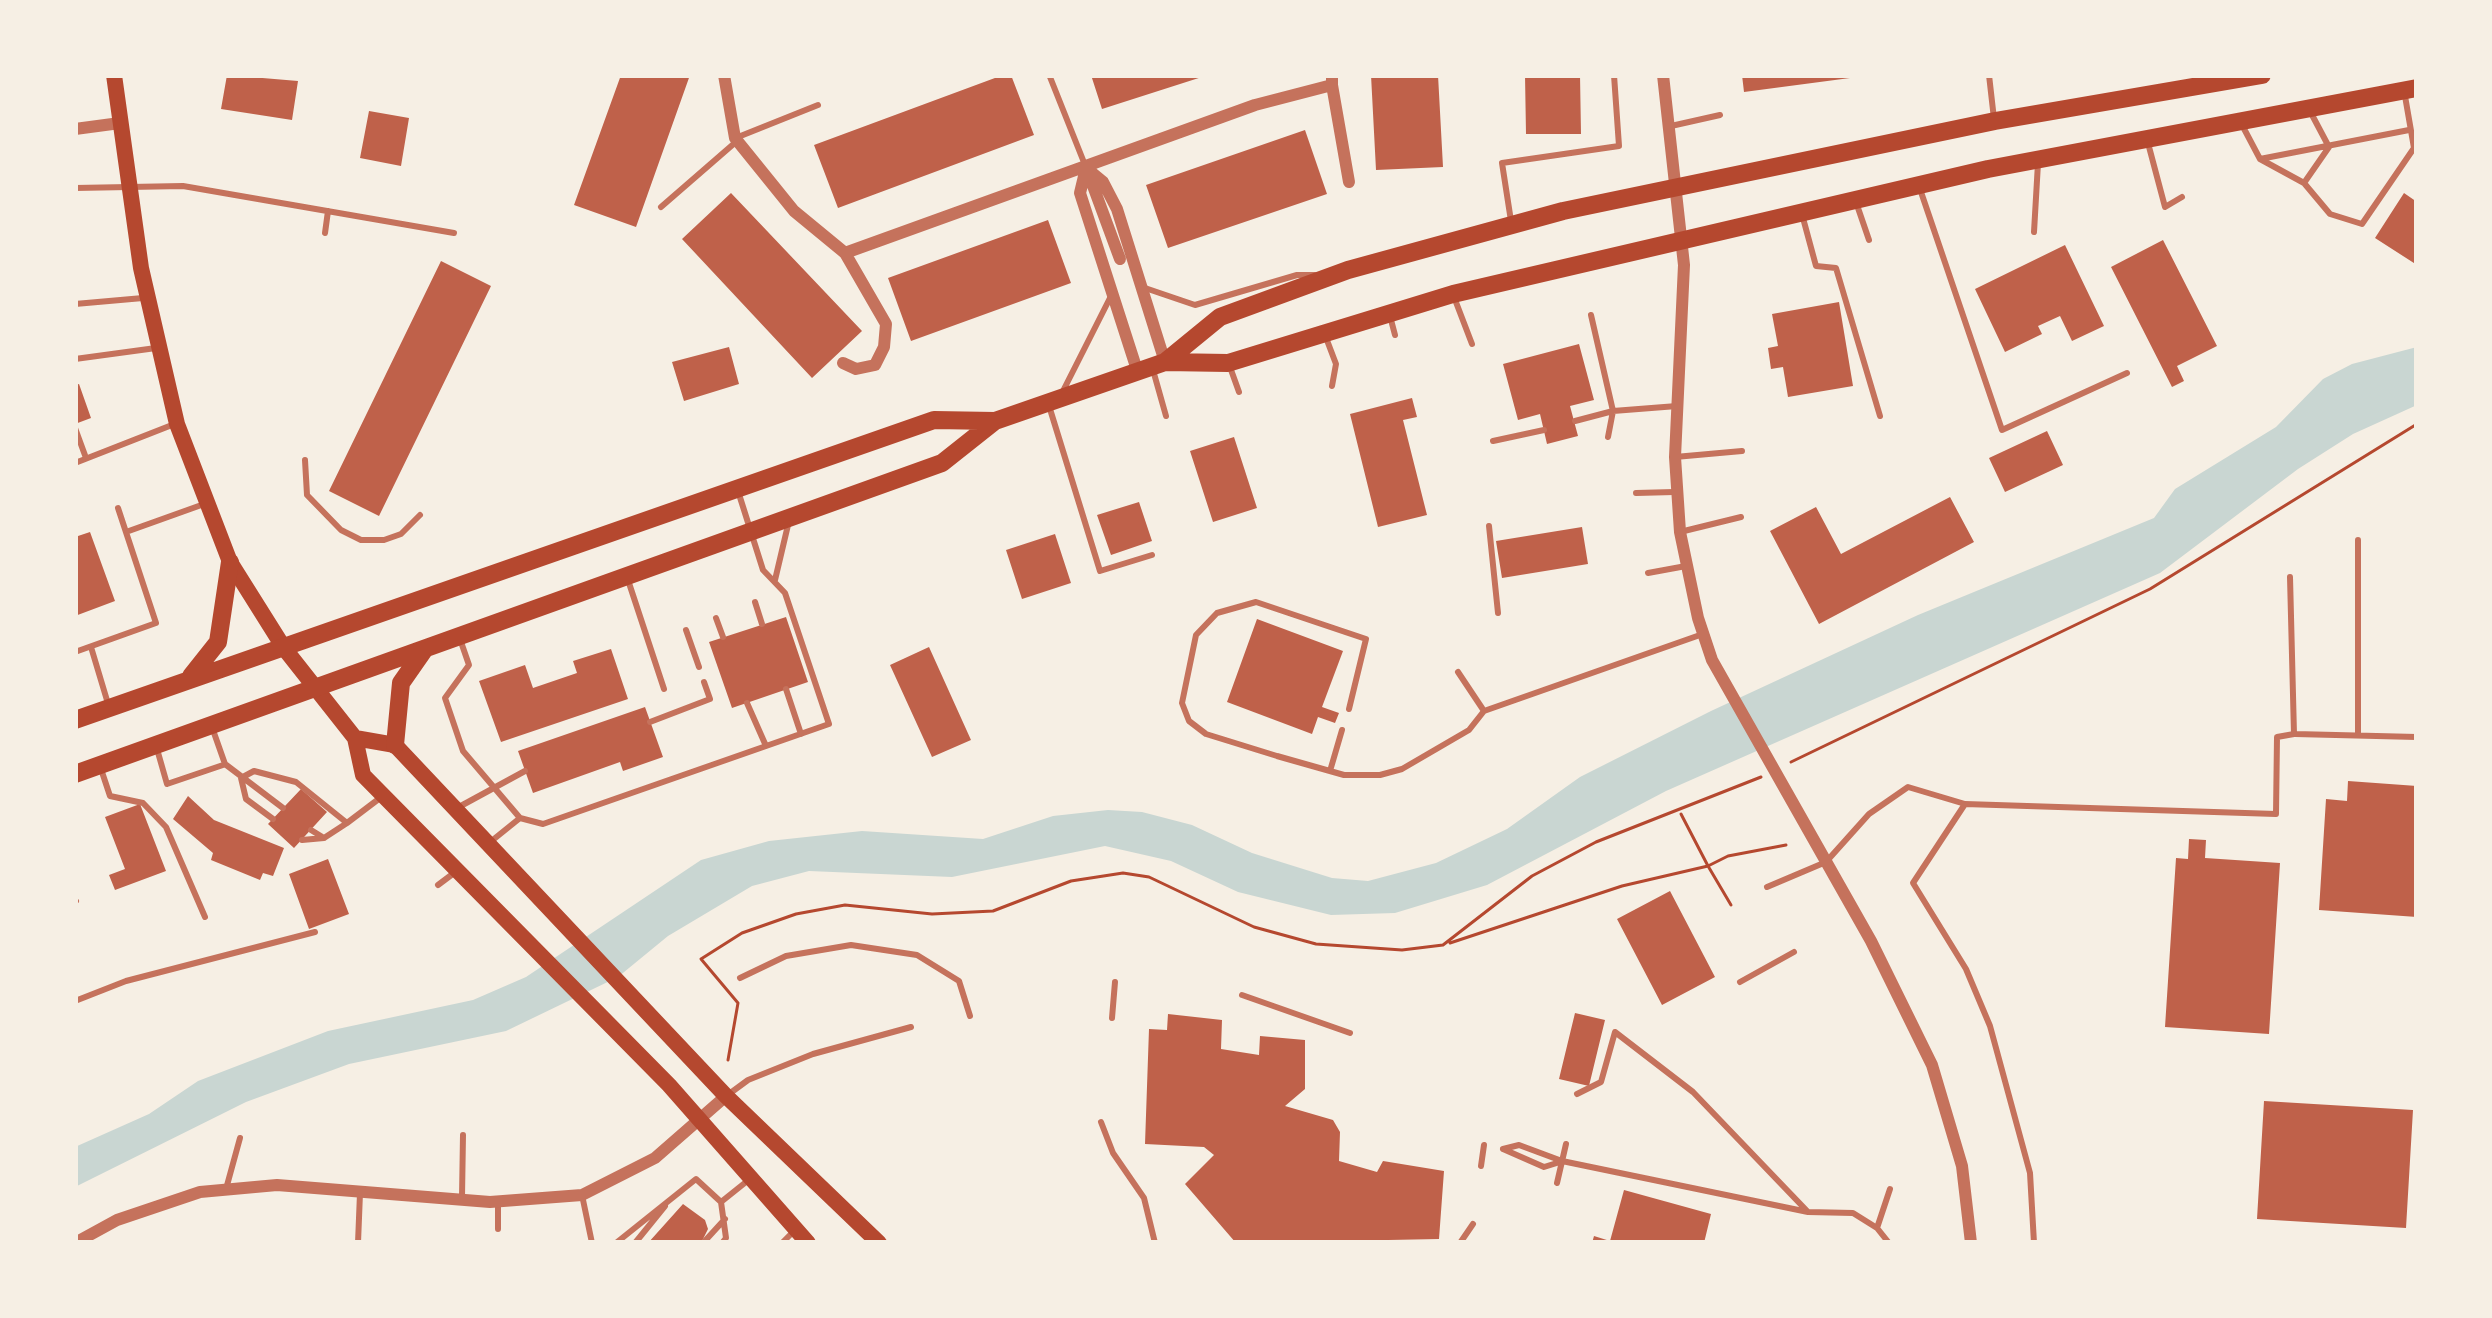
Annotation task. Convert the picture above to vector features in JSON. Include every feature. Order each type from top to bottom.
[{"type":"main road","points":[[114,75],[148,298],[177,424],[230,562],[314,690],[356,737],[363,775],[418,842],[458,870],[628,1042],[751,1178],[795,1238]]},
{"type":"main road","points":[[75,774],[942,464],[995,421],[1152,366],[1220,317],[1324,279],[1672,185],[2262,75]]},
{"type":"main road","points":[[1152,366],[1228,364],[1453,294],[1680,238],[2038,159],[2410,89]]},
{"type":"main road","points":[[75,719],[934,420],[995,421]]},
{"type":"main road","points":[[183,682],[218,642],[230,562]]},
{"type":"main road","points":[[395,745],[401,683],[427,647]]},
{"type":"main road","points":[[356,737],[395,745],[726,1096],[879,1243]]},
{"type":"street","points":[[724,75],[736,140],[794,211],[845,253],[886,324],[884,347],[875,365],[856,369],[843,363]]},
{"type":"street","points":[[1663,75],[1684,265],[1677,491],[1680,532],[1703,634],[1712,660],[1826,862],[1932,1065],[1962,1166],[1971,1243]]},
{"type":"street","points":[[845,253],[1332,80],[1349,182]]},
{"type":"street","points":[[75,129],[119,123]]},
{"type":"street","points":[[1086,168],[1103,182],[1126,256],[1144,287],[1152,366]]},
{"type":"street","points":[[1086,168],[1080,193],[1103,266],[1152,366]]},
{"type":"street","points":[[1094,237],[1116,227]]},
{"type":"street","points":[[1103,266],[1126,256]]},
{"type":"street","points":[[75,1243],[117,1220],[200,1192],[226,1189],[277,1185],[498,1202],[582,1195],[655,1158],[726,1096]]},
{"type":"lane","points":[[1512,225],[1502,164],[1619,146],[1614,75]]},
{"type":"lane","points":[[1989,75],[1995,122]]},
{"type":"lane","points":[[1050,77],[1086,168]]},
{"type":"lane","points":[[2240,121],[2260,159],[2304,183],[2330,214],[2362,224],[2414,148],[2410,89]]},
{"type":"lane","points":[[661,207],[736,140],[818,105]]},
{"type":"lane","points":[[2309,110],[2330,147]]},
{"type":"lane","points":[[1668,127],[1720,115]]},
{"type":"lane","points":[[2260,159],[2410,130]]},
{"type":"lane","points":[[2147,138],[2165,207],[2182,197]]},
{"type":"lane","points":[[2304,183],[2330,147]]},
{"type":"lane","points":[[2034,232],[2038,159]]},
{"type":"lane","points":[[75,188],[183,186],[454,232]]},
{"type":"lane","points":[[1919,186],[2002,430],[2128,373]]},
{"type":"lane","points":[[1856,200],[1869,241]]},
{"type":"lane","points":[[325,233],[328,211]]},
{"type":"lane","points":[[1802,214],[1816,266],[1836,268],[1880,416]]},
{"type":"lane","points":[[1144,287],[1195,305],[1297,275],[1324,279]]},
{"type":"lane","points":[[1112,292],[1100,327],[1053,400],[1100,571],[1152,555]]},
{"type":"lane","points":[[1453,294],[1472,344]]},
{"type":"lane","points":[[75,304],[148,298]]},
{"type":"lane","points":[[1389,313],[1395,335]]},
{"type":"lane","points":[[1591,315],[1613,411],[1608,437]]},
{"type":"lane","points":[[1324,332],[1336,364],[1332,386]]},
{"type":"lane","points":[[75,359],[159,348]]},
{"type":"lane","points":[[1228,364],[1239,392]]},
{"type":"lane","points":[[1152,366],[1166,416]]},
{"type":"lane","points":[[1575,421],[1613,411],[1677,406]]},
{"type":"lane","points":[[75,463],[177,424]]},
{"type":"lane","points":[[75,428],[86,458]]},
{"type":"lane","points":[[1493,442],[1544,430]]},
{"type":"lane","points":[[1675,457],[1742,451]]},
{"type":"lane","points":[[305,460],[307,495],[341,530],[362,540],[384,540],[401,534],[420,515]]},
{"type":"lane","points":[[459,636],[469,665],[446,698],[464,751],[489,788],[520,818],[543,824],[829,724],[785,593],[763,570],[737,489]]},
{"type":"lane","points":[[1636,493],[1677,491]]},
{"type":"lane","points":[[126,532],[207,503]]},
{"type":"lane","points":[[75,652],[156,623],[118,508]]},
{"type":"lane","points":[[1680,532],[1741,517]]},
{"type":"lane","points":[[775,580],[789,520]]},
{"type":"lane","points":[[1489,526],[1498,613]]},
{"type":"lane","points":[[2358,540],[2358,735]]},
{"type":"lane","points":[[1648,573],[1687,566]]},
{"type":"lane","points":[[626,577],[664,688]]},
{"type":"lane","points":[[2290,577],[2294,734]]},
{"type":"lane","points":[[755,602],[762,625]]},
{"type":"lane","points":[[1348,709],[1366,639],[1256,602],[1216,613],[1196,635],[1182,703],[1189,721],[1207,734],[1330,771],[1380,775],[1402,769],[1469,730],[1484,711],[1703,634]]},
{"type":"lane","points":[[716,617],[723,638]]},
{"type":"lane","points":[[686,630],[699,667]]},
{"type":"lane","points":[[91,647],[109,708]]},
{"type":"lane","points":[[1458,672],[1484,711]]},
{"type":"lane","points":[[650,722],[710,699],[704,682]]},
{"type":"lane","points":[[786,689],[801,734]]},
{"type":"lane","points":[[747,703],[766,746]]},
{"type":"lane","points":[[212,727],[225,764],[283,808]]},
{"type":"lane","points":[[1330,771],[1342,730]]},
{"type":"lane","points":[[1767,887],[1826,862],[1869,814],[1908,787],[1965,804],[2276,814],[2277,736],[2417,737]]},
{"type":"lane","points":[[156,746],[167,784],[225,764]]},
{"type":"lane","points":[[100,766],[110,796],[143,803],[166,827],[205,917]]},
{"type":"lane","points":[[241,778],[254,771],[296,782],[347,824]]},
{"type":"lane","points":[[454,810],[525,771]]},
{"type":"lane","points":[[241,778],[246,799],[273,819]]},
{"type":"lane","points":[[302,840],[325,838],[383,796]]},
{"type":"lane","points":[[1965,804],[1913,883],[1966,969],[1990,1026],[2030,1173],[2034,1243]]},
{"type":"lane","points":[[487,845],[520,818]]},
{"type":"lane","points":[[311,830],[325,838]]},
{"type":"lane","points":[[438,885],[458,870]]},
{"type":"lane","points":[[75,1001],[126,981],[315,932]]},
{"type":"lane","points":[[740,978],[786,956],[851,946],[917,956],[959,981],[970,1016]]},
{"type":"lane","points":[[1740,982],[1794,952]]},
{"type":"lane","points":[[1112,1018],[1115,982]]},
{"type":"lane","points":[[1242,994],[1350,1033]]},
{"type":"lane","points":[[726,1096],[748,1080],[813,1054],[910,1027]]},
{"type":"lane","points":[[1577,1094],[1601,1082],[1615,1032],[1693,1092],[1808,1212]]},
{"type":"lane","points":[[1101,1122],[1113,1154],[1144,1198],[1155,1243]]},
{"type":"lane","points":[[462,1200],[464,1135]]},
{"type":"lane","points":[[226,1189],[239,1138]]},
{"type":"lane","points":[[1557,1183],[1566,1144]]},
{"type":"lane","points":[[1481,1166],[1484,1145]]},
{"type":"lane","points":[[1562,1161],[1544,1167],[1503,1149],[1519,1145],[1562,1161],[1808,1212],[1852,1213],[1877,1228],[1889,1243]]},
{"type":"lane","points":[[616,1243],[696,1178],[721,1202],[722,1243]]},
{"type":"lane","points":[[721,1202],[751,1178]]},
{"type":"lane","points":[[1877,1228],[1890,1189]]},
{"type":"lane","points":[[358,1243],[360,1192]]},
{"type":"lane","points":[[582,1195],[592,1243]]},
{"type":"lane","points":[[498,1202],[498,1229]]},
{"type":"lane","points":[[635,1243],[666,1202]]},
{"type":"lane","points":[[703,1243],[725,1219]]},
{"type":"lane","points":[[1460,1243],[1472,1224]]},
{"type":"path","points":[[1443,945],[1532,877],[1596,842],[1680,812],[2150,589],[2417,424]]},
{"type":"path","points":[[1680,812],[1731,905]]},
{"type":"path","points":[[728,1060],[738,1003],[701,958],[760,927],[844,905],[932,914],[993,911],[1096,874],[1149,878],[1254,927],[1316,944],[1402,950],[1443,945],[1622,886],[1786,844]]},
{"type":"shaded area","points":[[2417,347],[2417,405],[2353,434],[2298,469],[2160,573],[1666,791],[1487,885],[1395,913],[1331,915],[1238,892],[1171,861],[1105,846],[952,877],[809,871],[752,886],[668,936],[618,977],[506,1031],[349,1064],[246,1102],[75,1187],[75,1147],[149,1114],[198,1081],[328,1031],[473,1000],[526,977],[701,860],[769,841],[862,831],[983,839],[1053,816],[1108,810],[1142,812],[1192,825],[1252,853],[1332,878],[1368,881],[1436,863],[1507,829],[1580,777],[1711,711],[1918,615],[2154,518],[2175,489],[2276,427],[2323,379],[2352,364]]},
{"type":"building","points":[[227,75],[298,81],[292,120],[221,109]]},
{"type":"building","points":[[621,75],[690,75],[636,227],[574,205]]},
{"type":"building","points":[[1011,75],[1034,135],[838,208],[814,145]]},
{"type":"building","points":[[1091,75],[1205,75],[1205,76],[1102,109]]},
{"type":"building","points":[[1371,75],[1438,75],[1443,167],[1376,170]]},
{"type":"building","points":[[1525,75],[1580,75],[1581,134],[1526,134]]},
{"type":"building","points":[[1742,75],[1850,75],[1850,78],[1744,92]]},
{"type":"building","points":[[369,111],[409,118],[401,166],[360,158]]},
{"type":"building","points":[[1305,130],[1327,194],[1168,248],[1146,185]]},
{"type":"building","points":[[731,193],[862,331],[812,378],[682,239]]},
{"type":"building","points":[[2404,193],[2417,202],[2417,265],[2375,238]]},
{"type":"building","points":[[1048,220],[1071,283],[911,341],[888,278]]},
{"type":"building","points":[[2163,240],[2217,346],[2177,366],[2184,381],[2172,387],[2111,267]]},
{"type":"building","points":[[2065,245],[2104,326],[2072,341],[2060,316],[2038,326],[2042,334],[2005,352],[1975,289]]},
{"type":"building","points":[[441,261],[491,286],[379,516],[329,491]]},
{"type":"building","points":[[1839,302],[1853,386],[1788,397],[1783,367],[1771,369],[1768,348],[1778,346],[1772,314]]},
{"type":"building","points":[[1579,344],[1594,400],[1570,406],[1578,436],[1547,444],[1540,414],[1518,420],[1503,364]]},
{"type":"building","points":[[729,347],[739,384],[684,401],[672,362]]},
{"type":"building","points":[[79,384],[91,418],[75,424],[75,385]]},
{"type":"building","points":[[1412,398],[1417,417],[1403,420],[1427,515],[1378,527],[1350,414]]},
{"type":"building","points":[[2047,431],[2063,465],[2005,492],[1989,458]]},
{"type":"building","points":[[1234,437],[1257,508],[1213,522],[1190,451]]},
{"type":"building","points":[[1950,497],[1974,542],[1819,624],[1770,531],[1816,507],[1841,554]]},
{"type":"building","points":[[1139,502],[1152,541],[1111,555],[1097,515]]},
{"type":"building","points":[[1582,527],[1588,564],[1502,578],[1496,541]]},
{"type":"building","points":[[90,532],[115,601],[75,616],[75,537]]},
{"type":"building","points":[[1055,534],[1071,583],[1022,599],[1006,550]]},
{"type":"building","points":[[786,617],[808,682],[732,708],[709,642]]},
{"type":"building","points":[[1257,619],[1343,651],[1322,707],[1339,713],[1335,723],[1318,717],[1312,734],[1227,702]]},
{"type":"building","points":[[929,647],[971,740],[932,757],[890,665]]},
{"type":"building","points":[[611,649],[628,699],[501,742],[479,681],[525,665],[533,688],[577,673],[573,661]]},
{"type":"building","points":[[645,707],[663,757],[623,771],[620,762],[533,793],[518,751]]},
{"type":"building","points":[[2348,781],[2417,786],[2417,917],[2319,910],[2326,799],[2347,801]]},
{"type":"building","points":[[301,789],[327,812],[294,848],[268,824]]},
{"type":"building","points":[[188,796],[214,820],[284,848],[273,876],[263,873],[260,880],[211,860],[213,853],[173,819]]},
{"type":"building","points":[[140,804],[166,871],[115,890],[109,875],[125,869],[105,817]]},
{"type":"building","points":[[2189,839],[2206,840],[2205,858],[2280,863],[2269,1034],[2165,1027],[2176,858],[2188,859]]},
{"type":"building","points":[[328,859],[349,914],[309,929],[289,874]]},
{"type":"building","points":[[1670,891],[1715,977],[1662,1005],[1617,919]]},
{"type":"building","points":[[1575,1013],[1605,1020],[1589,1086],[1559,1079]]},
{"type":"building","points":[[1168,1014],[1222,1020],[1221,1049],[1259,1055],[1260,1036],[1305,1040],[1305,1089],[1285,1106],[1333,1120],[1340,1132],[1339,1161],[1377,1172],[1383,1161],[1444,1171],[1439,1239],[1236,1243],[1185,1184],[1214,1155],[1204,1147],[1145,1144],[1149,1029],[1167,1030]]},
{"type":"building","points":[[2264,1101],[2413,1110],[2406,1228],[2257,1219]]},
{"type":"building","points":[[1624,1190],[1711,1214],[1704,1243],[1592,1243],[1594,1236],[1610,1241]]},
{"type":"building","points":[[683,1204],[705,1220],[708,1229],[701,1243],[648,1243]]}]
